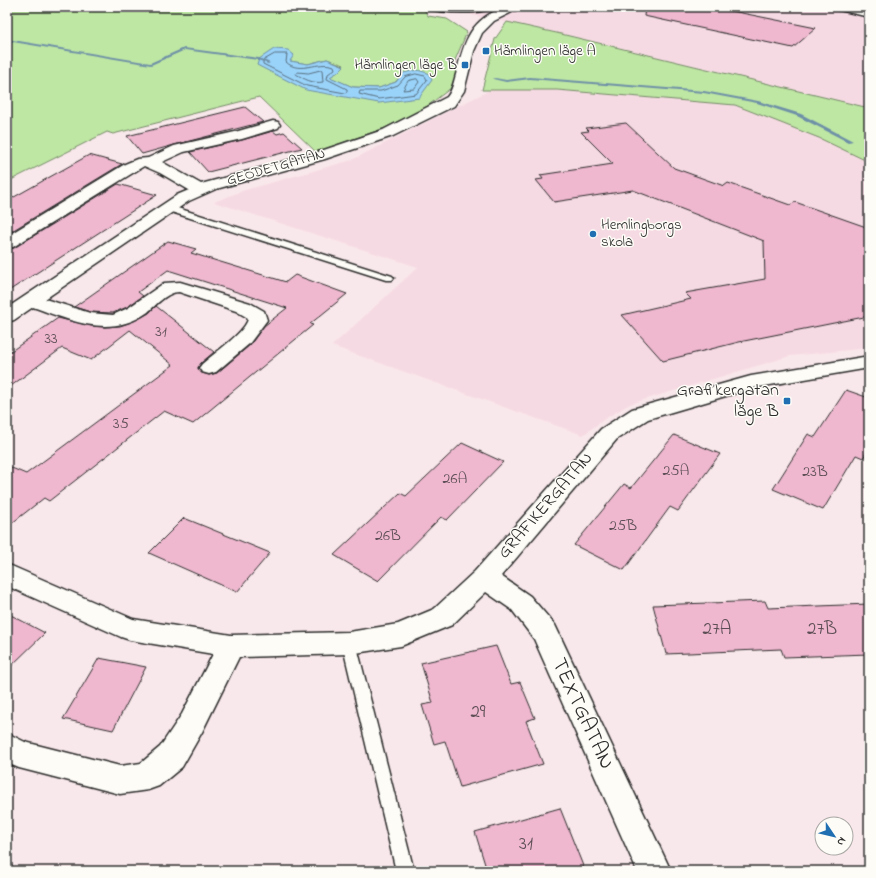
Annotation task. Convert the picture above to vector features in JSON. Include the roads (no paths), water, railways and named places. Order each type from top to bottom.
[{"type":"street","points":[[434,7],[452,10],[484,7]]},
{"type":"street","name":"GEODETGATAN","points":[[7,316],[183,198],[210,186],[320,156],[388,133],[449,103],[459,89],[473,36],[470,24],[514,7]]},
{"type":"street","points":[[839,7],[864,11]]},
{"type":"street","points":[[452,10],[470,24]]},
{"type":"street","points":[[150,163],[160,156],[183,148],[232,137],[273,125]]},
{"type":"street","points":[[7,243],[130,167],[144,161],[183,179],[200,190]]},
{"type":"street","points":[[30,300],[93,320],[114,322],[123,319],[166,289],[170,287],[180,287],[243,307],[257,315],[258,320],[251,332],[234,349],[209,368]]},
{"type":"street","name":"GRAFIKERGATAN","points":[[7,574],[34,588],[130,629],[231,646],[348,643],[401,635],[443,617],[484,578],[609,434],[640,414],[752,382],[869,362]]},
{"type":"street","name":"TEXTGATAN","points":[[484,578],[521,603],[545,633],[654,871]]},
{"type":"street","points":[[7,747],[19,754],[120,780],[148,776],[171,757],[192,723],[231,646]]},
{"type":"lane","points":[[168,208],[389,278]]},
{"type":"lane","points":[[348,643],[405,871]]},
{"type":"water","points":[[274,49],[288,50],[294,55],[290,61],[308,64],[327,59],[344,66],[330,77],[353,87],[379,88],[396,82],[403,73],[417,70],[428,73],[432,80],[419,98],[379,103],[306,90],[257,65],[259,59]]},
{"type":"waterway","points":[[7,40],[151,64],[184,49],[259,59],[268,63]]},
{"type":"waterway","points":[[495,79],[506,81],[530,78],[704,92],[758,102],[799,115],[850,141]]},
{"type":"place","name":"Hämlingen läge A","points":[[486,51]]},
{"type":"place","name":"Hämlingen läge B","points":[[465,65]]},
{"type":"place","name":"Hemlingborgs skola","points":[[593,234]]},
{"type":"place","name":"Grafikergatan läge B","points":[[787,401]]}]
